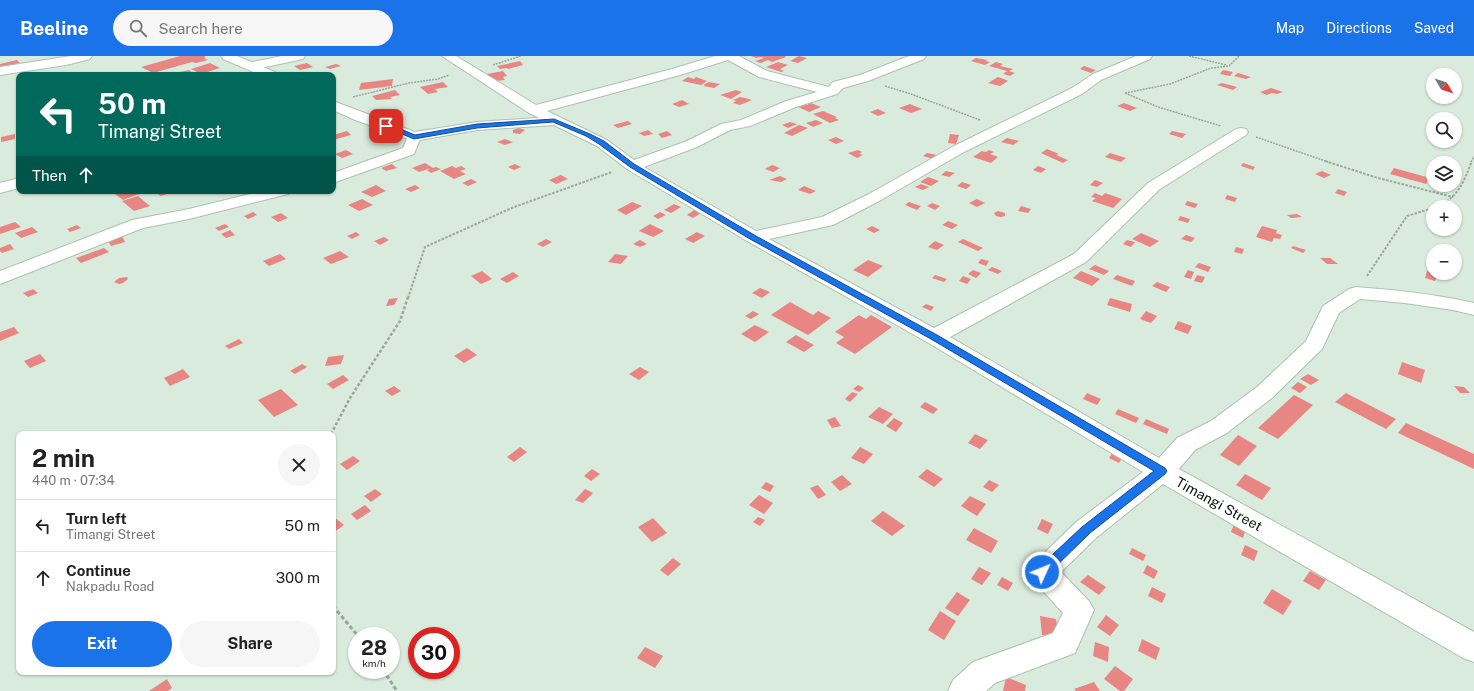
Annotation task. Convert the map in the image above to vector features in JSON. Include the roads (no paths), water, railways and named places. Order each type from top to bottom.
[{"type":"street","points":[[0,70],[66,61],[86,56]]},
{"type":"street","points":[[227,56],[265,72]]},
{"type":"street","points":[[252,66],[299,56]]},
{"type":"street","name":"Timangi Street","points":[[448,56],[534,110],[602,143],[632,166],[753,237],[934,337],[1162,471],[1474,648]]},
{"type":"street","points":[[534,110],[676,72],[729,56],[763,74],[832,91]]},
{"type":"street","points":[[632,166],[692,144],[726,127],[745,123],[791,104],[832,91],[838,85],[864,78],[920,56]]},
{"type":"street","points":[[753,237],[827,221],[875,198],[959,149],[999,128],[1077,91],[1097,77],[1146,56]]},
{"type":"street","points":[[336,106],[360,118],[414,137],[477,126],[554,121]]},
{"type":"street","points":[[934,337],[1080,258],[1154,186],[1241,132]]},
{"type":"street","points":[[336,177],[409,151],[414,137]]},
{"type":"street","points":[[0,188],[16,183]]},
{"type":"street","points":[[0,278],[138,224],[189,214],[270,194]]},
{"type":"street","points":[[964,691],[984,672],[1064,643],[1079,610],[1042,572],[1086,530],[1162,471],[1186,444],[1219,427],[1265,392],[1315,344],[1330,310],[1356,293],[1405,297],[1453,304],[1474,309]]}]
